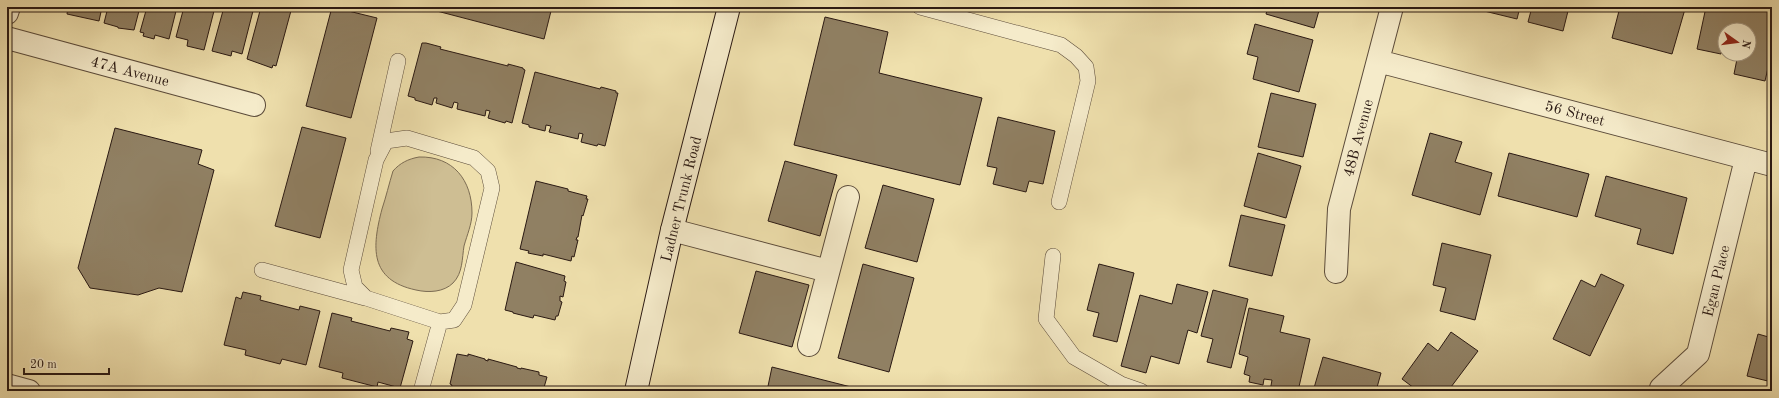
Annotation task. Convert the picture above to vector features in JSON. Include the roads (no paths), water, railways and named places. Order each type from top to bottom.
[{"type":"street","points":[[7,13],[9,7]]},
{"type":"street","name":"Ladner Trunk Road","points":[[636,391],[672,230],[729,7]]},
{"type":"street","name":"48B Avenue","points":[[1336,272],[1339,209],[1392,7]]},
{"type":"street","name":"47A Avenue","points":[[7,38],[254,105]]},
{"type":"street","name":"56 Street","points":[[1378,61],[1772,165]]},
{"type":"street","name":"Egan Place","points":[[1661,388],[1698,354],[1746,158]]},
{"type":"street","points":[[809,345],[848,197]]},
{"type":"street","points":[[672,230],[828,271]]},
{"type":"street","points":[[7,386],[29,391]]},
{"type":"lane","points":[[920,7],[1061,45],[1076,56],[1086,67],[1088,81],[1059,202]]},
{"type":"lane","points":[[366,298],[355,287],[351,270],[398,61]]},
{"type":"lane","points":[[262,270],[366,298],[440,322],[454,320],[464,304],[492,188],[488,171],[474,158],[407,138],[386,141],[376,160]]},
{"type":"lane","points":[[1053,256],[1046,319],[1074,357],[1121,384],[1141,391]]},
{"type":"lane","points":[[421,391],[440,322]]}]
